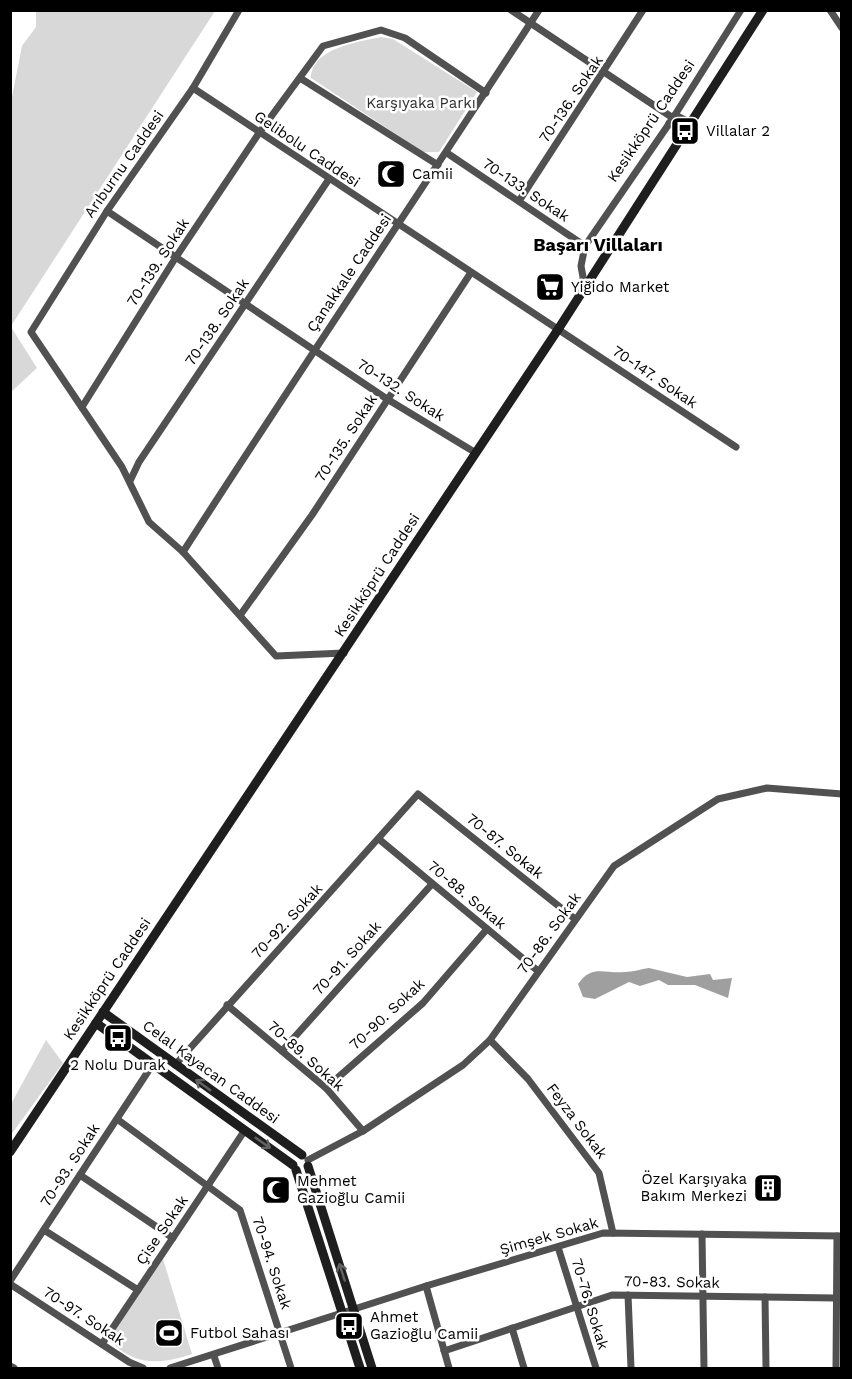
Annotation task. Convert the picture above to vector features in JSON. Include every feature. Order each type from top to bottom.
[{"type":"street","name":"Arıburnu Caddesi","points":[[82,407],[32,332],[107,211],[193,88],[240,10]]},
{"type":"street","points":[[511,10],[606,71],[672,119],[684,134]]},
{"type":"street","name":"Çanakkale Caddesi","points":[[183,552],[314,348],[447,153],[539,10]]},
{"type":"street","name":"70-136. Sokak","points":[[519,201],[606,71],[643,10]]},
{"type":"street","name":"Kesikköprü Caddesi","points":[[585,246],[672,119],[741,10]]},
{"type":"street","name":"Kesikköprü Caddesi","points":[[10,1152],[559,328],[763,10]]},
{"type":"street","points":[[830,10],[842,28]]},
{"type":"street","name":"70-139. Sokak","points":[[82,407],[176,257],[260,133],[323,46],[381,30],[405,38],[486,93]]},
{"type":"street","points":[[300,78],[438,165]]},
{"type":"street","name":"Gelibolu Caddesi","points":[[193,88],[470,274],[559,328]]},
{"type":"street","points":[[672,119],[691,123]]},
{"type":"street","name":"70-133. Sokak","points":[[447,153],[585,246]]},
{"type":"street","name":"70-138. Sokak","points":[[130,481],[139,462],[329,179]]},
{"type":"street","name":"70-132. Sokak","points":[[107,211],[387,399],[476,453]]},
{"type":"street","points":[[585,246],[580,266],[585,288]]},
{"type":"street","name":"70-135. Sokak","points":[[241,614],[292,544],[470,274]]},
{"type":"street","name":"70-147. Sokak","points":[[559,328],[736,447]]},
{"type":"street","points":[[82,407],[130,481],[150,522],[183,552],[241,614],[276,656],[344,653]]},
{"type":"street","name":"70-86. Sokak","points":[[306,1161],[363,1131],[463,1065],[490,1040],[614,866],[718,799],[767,788],[841,794]]},
{"type":"street","name":"70-87. Sokak","points":[[418,794],[575,919]]},
{"type":"street","name":"70-92. Sokak","points":[[175,1065],[227,1005],[380,840],[418,794]]},
{"type":"street","name":"70-88. Sokak","points":[[380,840],[538,971]]},
{"type":"street","name":"70-91. Sokak","points":[[282,1051],[432,884]]},
{"type":"street","name":"70-90. Sokak","points":[[326,1088],[423,1003],[487,929]]},
{"type":"street","name":"70-89. Sokak","points":[[227,1005],[326,1088],[363,1131]]},
{"type":"street","name":"Celal Kayacan Caddesi","points":[[103,1012],[306,1161]]},
{"type":"street","name":"Celal Kayacan Caddesi","points":[[96,1023],[295,1167]]},
{"type":"street","name":"Feyza Sokak","points":[[490,1040],[528,1079],[599,1173],[613,1233]]},
{"type":"street","name":"70-93. Sokak","points":[[10,1283],[153,1064]]},
{"type":"street","name":"70-94. Sokak","points":[[117,1119],[240,1210],[291,1368]]},
{"type":"street","name":"Çise Sokak","points":[[102,1344],[245,1130]]},
{"type":"street","points":[[306,1161],[294,1159],[360,1368]]},
{"type":"street","points":[[295,1167],[304,1171],[306,1161]]},
{"type":"street","points":[[306,1161],[372,1368]]},
{"type":"street","points":[[80,1175],[173,1238]]},
{"type":"street","points":[[44,1230],[138,1290]]},
{"type":"street","name":"Şimşek Sokak","points":[[344,1313],[603,1233],[839,1236]]},
{"type":"street","points":[[702,1234],[704,1368]]},
{"type":"street","points":[[836,1368],[839,1236]]},
{"type":"street","name":"70-76. Sokak","points":[[558,1247],[596,1368]]},
{"type":"street","name":"70-97. Sokak","points":[[10,1283],[102,1344],[143,1368]]},
{"type":"street","points":[[426,1286],[448,1368]]},
{"type":"street","name":"70-83. Sokak","points":[[444,1351],[612,1294],[836,1298]]},
{"type":"street","points":[[628,1295],[631,1368]]},
{"type":"street","points":[[765,1297],[766,1368]]},
{"type":"street","points":[[170,1368],[214,1356],[344,1313]]},
{"type":"street","points":[[512,1328],[524,1368]]},
{"type":"street","points":[[214,1356],[218,1368]]},
{"type":"street","points":[[10,1366],[14,1368]]},
{"type":"green space","points":[[36,11],[215,11],[11,326],[11,102],[22,46],[36,27]]},
{"type":"green space","name":"Karşıyaka Parkı","points":[[381,37],[393,39],[477,92],[439,152],[423,152],[311,78],[313,68],[328,53],[349,44]]},
{"type":"green space","points":[[11,327],[37,368],[11,392]]},
{"type":"green space","points":[[46,1040],[63,1063],[11,1135],[11,1104]]},
{"type":"green space","points":[[163,1259],[192,1354],[169,1360],[148,1361],[128,1355],[109,1340]]},
{"type":"shaded area","points":[[649,968],[687,977],[710,974],[713,980],[732,978],[728,998],[695,985],[668,985],[659,980],[640,986],[629,982],[595,999],[583,997],[578,984],[593,972],[628,972]]},
{"type":"place","name":"Villalar 2","points":[[685,131]]},
{"type":"place","name":"Camii","points":[[391,174]]},
{"type":"place","name":"Yiğido Market","points":[[550,287]]},
{"type":"place","name":"2 Nolu Durak","points":[[118,1038]]},
{"type":"place","name":"Özel Karşıyaka Bakım Merkezi","points":[[768,1188]]},
{"type":"place","name":"Mehmet Gazioğlu Camii","points":[[276,1190]]},
{"type":"place","name":"Ahmet Gazioğlu Camii","points":[[349,1326]]},
{"type":"place","name":"Futbol Sahası","points":[[169,1333]]},
{"type":"district","name":"Başarı Villaları","points":[[598,244]]}]
